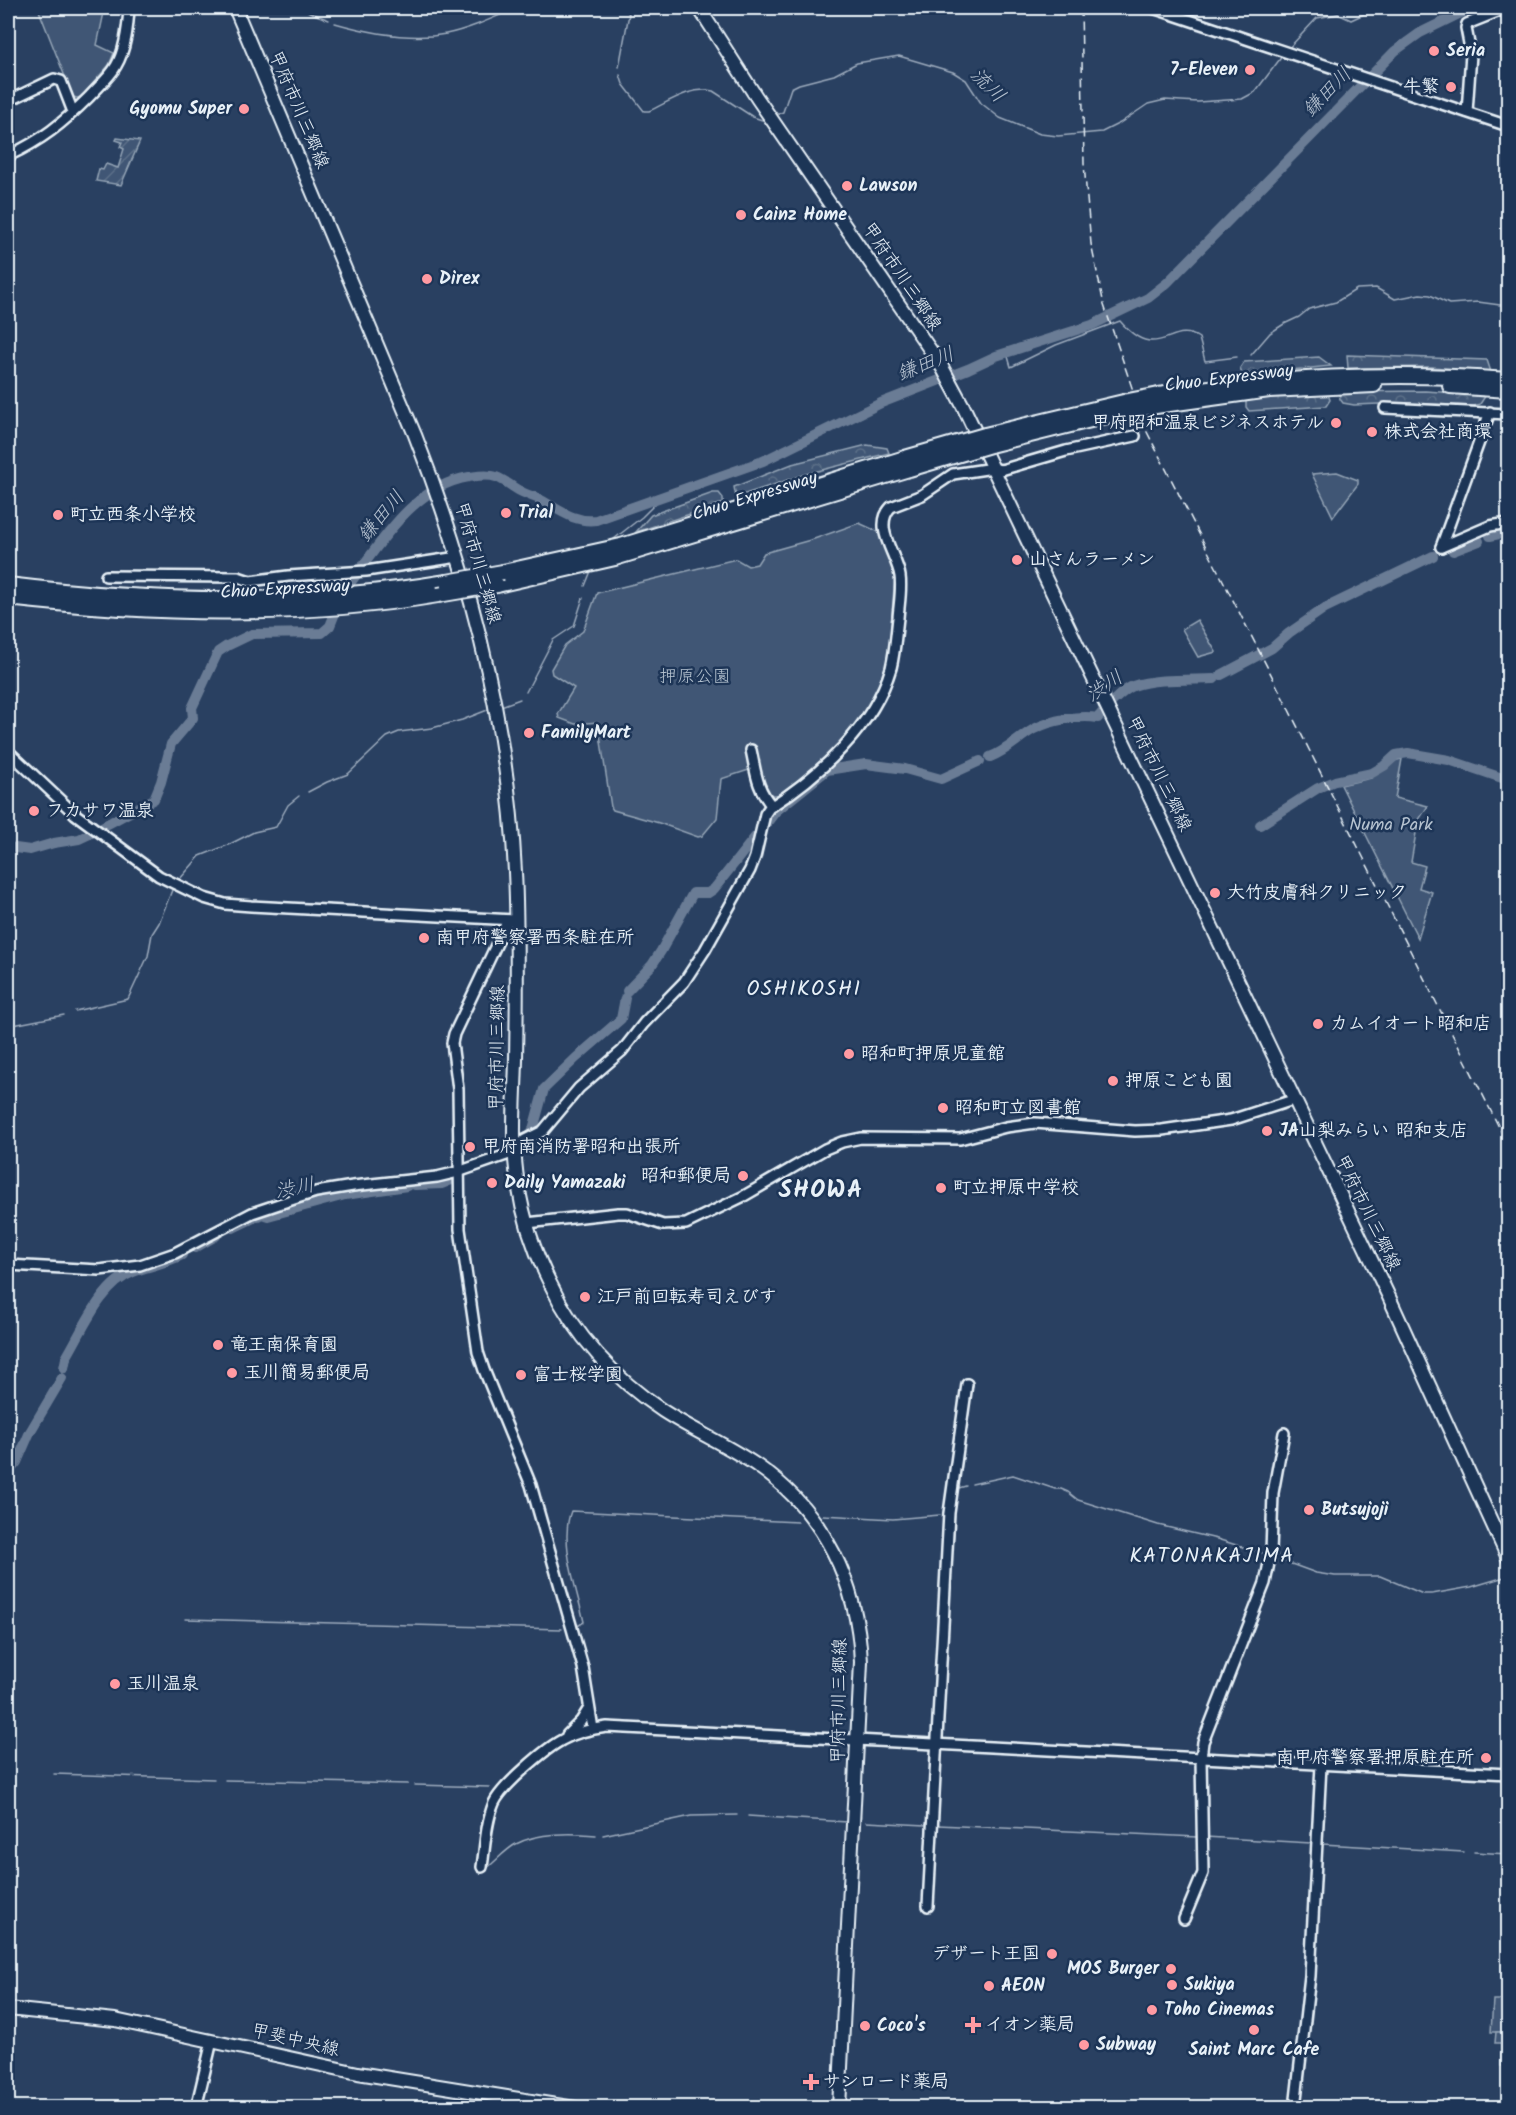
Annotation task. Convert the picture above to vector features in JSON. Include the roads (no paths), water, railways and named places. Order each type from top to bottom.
[{"type":"highway","name":"Chuo Expressway","points":[[8,598],[105,607],[226,611],[324,607],[438,595],[500,578],[624,550],[987,440],[1129,405],[1160,400],[1326,386],[1492,384],[1509,380]]},
{"type":"highway","name":"Chuo Expressway","points":[[1492,384],[1509,390]]},
{"type":"highway","name":"Chuo Expressway","points":[[8,585],[106,595],[239,600],[358,594],[447,582],[500,578]]},
{"type":"main road","name":"甲府市川三郷線","points":[[235,8],[434,483],[458,557],[480,638],[506,765],[513,835],[515,1152],[518,1185],[537,1256],[551,1286],[574,1325],[602,1359],[633,1389],[663,1411],[738,1454],[775,1479],[802,1505],[827,1539],[846,1576],[859,1626],[861,1662],[839,2108]]},
{"type":"main road","name":"甲府市川三郷線","points":[[699,8],[770,117],[952,384],[1389,1297],[1509,1558]]},
{"type":"main road","name":"甲斐中央線","points":[[8,2008],[115,2020],[381,2077],[575,2108]]},
{"type":"street","points":[[8,156],[51,132],[116,66],[127,33],[129,8]]},
{"type":"street","points":[[1153,8],[1509,126]]},
{"type":"street","points":[[1467,112],[1471,54],[1467,24],[1508,8]]},
{"type":"street","points":[[8,100],[54,79],[61,81],[73,112]]},
{"type":"street","points":[[1385,408],[1509,414]]},
{"type":"street","points":[[1490,412],[1441,547],[1490,526],[1509,523]]},
{"type":"street","points":[[8,1265],[99,1270],[141,1265],[175,1253],[252,1213],[316,1192],[412,1181],[458,1172],[515,1152],[525,1140],[543,1131],[579,1088],[622,1051],[644,1023],[694,969],[756,857],[765,814],[849,742],[867,717],[886,681],[894,653],[901,584],[898,566],[884,530],[887,511],[891,507],[922,495],[954,474],[993,468],[1001,470],[1135,436]]},
{"type":"street","points":[[106,576],[238,577],[250,581],[366,571],[458,557]]},
{"type":"street","points":[[751,750],[758,786],[762,795],[772,806]]},
{"type":"street","points":[[8,751],[75,814],[159,876],[204,898],[225,904],[251,906],[512,920],[454,1034],[452,1043],[458,1089],[460,1232],[478,1352],[529,1478],[583,1667],[593,1729]]},
{"type":"street","points":[[528,1223],[627,1213],[663,1225],[686,1224],[744,1196],[825,1149],[861,1138],[950,1140],[1035,1123],[1135,1131],[1162,1130],[1231,1120],[1293,1100]]},
{"type":"street","points":[[928,1906],[949,1513],[967,1384]]},
{"type":"street","points":[[1184,1919],[1203,1874],[1201,1758],[1206,1732],[1265,1584],[1270,1566],[1274,1493],[1284,1433]]},
{"type":"street","points":[[482,1867],[492,1810],[499,1794],[547,1750],[563,1739],[590,1708]]},
{"type":"street","points":[[563,1739],[607,1727],[1509,1774]]},
{"type":"street","points":[[1295,2108],[1310,1976],[1321,1764]]},
{"type":"street","points":[[196,2108],[212,2041]]},
{"type":"waterway","name":"流川","points":[[303,8],[329,20]]},
{"type":"waterway","name":"流川","points":[[335,23],[390,35],[432,36],[464,29],[516,8]]},
{"type":"waterway","name":"流川","points":[[619,67],[629,14],[626,9],[621,8]]},
{"type":"waterway","name":"流川","points":[[1288,49],[1317,18],[1338,14],[1351,20],[1377,8]]},
{"type":"waterway","name":"鎌田川","points":[[348,586],[400,519],[431,492],[449,483],[469,477],[493,476],[572,517],[596,520],[763,461],[881,403],[996,356],[1092,325],[1148,298],[1167,283],[1395,51],[1420,33],[1471,8]]},
{"type":"waterway","name":"流川","points":[[776,115],[783,112],[791,88],[799,84],[834,75],[857,63],[899,56],[953,72],[966,80],[981,103],[1000,118],[1040,134],[1058,136],[1102,132],[1148,104],[1165,100],[1198,102],[1242,99],[1255,92],[1283,55]]},
{"type":"waterway","name":"流川","points":[[620,75],[623,84],[644,111],[649,111],[688,93],[704,90],[713,91],[753,117],[766,119]]},
{"type":"waterway","points":[[1251,355],[1270,333],[1284,324],[1309,309],[1336,302],[1357,289],[1376,288],[1395,299],[1420,294],[1430,295],[1449,304],[1478,302],[1508,304]]},
{"type":"waterway","points":[[1007,353],[1011,367],[1056,345],[1120,321],[1133,334],[1144,340],[1154,341],[1180,334],[1189,334],[1199,338],[1205,361],[1237,357]]},
{"type":"waterway","points":[[610,542],[642,517],[660,499]]},
{"type":"waterway","name":"渋川","points":[[1490,536],[1508,532]]},
{"type":"waterway","name":"渋川","points":[[1453,551],[1479,541]]},
{"type":"waterway","name":"渋川","points":[[1221,675],[1272,648],[1325,608],[1433,556]]},
{"type":"waterway","points":[[585,586],[591,571]]},
{"type":"waterway","points":[[526,692],[553,640],[574,626],[583,598]]},
{"type":"waterway","name":"鎌田川","points":[[102,827],[154,799],[171,744],[193,718],[192,708],[218,652],[252,634],[322,633],[330,626],[334,616]]},
{"type":"waterway","name":"渋川","points":[[990,757],[1041,726],[1074,718],[1098,718],[1114,700],[1133,686],[1162,681],[1214,679]]},
{"type":"waterway","points":[[501,706],[520,699]]},
{"type":"waterway","points":[[308,792],[348,774],[387,737],[399,732],[432,728],[462,720],[490,709]]},
{"type":"waterway","points":[[1260,825],[1318,788],[1335,781],[1372,773],[1396,755],[1408,753],[1449,760],[1508,780]]},
{"type":"waterway","name":"渋川","points":[[763,828],[776,811],[827,770],[866,764],[905,769],[941,779],[980,761]]},
{"type":"waterway","points":[[179,880],[200,856],[254,832],[276,827],[288,805],[299,796]]},
{"type":"waterway","name":"鎌田川","points":[[8,847],[30,850],[79,839],[94,832]]},
{"type":"waterway","name":"渋川","points":[[627,991],[652,965],[693,893],[708,893],[714,889],[755,837]]},
{"type":"waterway","points":[[75,1011],[128,999],[148,956],[152,934],[159,923],[172,890]]},
{"type":"waterway","name":"渋川","points":[[532,1133],[544,1089],[621,1019],[625,998]]},
{"type":"waterway","points":[[8,1026],[64,1015]]},
{"type":"waterway","name":"渋川","points":[[415,1185],[442,1184],[454,1179]]},
{"type":"waterway","name":"渋川","points":[[233,1228],[262,1214],[268,1216],[345,1195],[407,1186]]},
{"type":"waterway","name":"渋川","points":[[195,1248],[216,1236]]},
{"type":"waterway","name":"渋川","points":[[64,1368],[66,1358],[86,1322],[111,1287],[133,1272],[182,1255]]},
{"type":"waterway","name":"渋川","points":[[8,1473],[17,1462],[30,1432],[62,1378]]},
{"type":"waterway","points":[[972,1484],[1013,1475],[1061,1489],[1078,1500],[1158,1525],[1217,1539],[1265,1554]]},
{"type":"waterway","points":[[955,1489],[966,1486]]},
{"type":"waterway","points":[[576,1627],[584,1622],[568,1551],[568,1523],[571,1511],[798,1522]]},
{"type":"waterway","points":[[823,1515],[893,1519],[940,1515]]},
{"type":"waterway","points":[[1275,1558],[1316,1573],[1335,1576],[1380,1576],[1423,1594],[1471,1587],[1508,1576]]},
{"type":"waterway","points":[[185,1619],[562,1629]]},
{"type":"waterway","points":[[54,1774],[214,1779]]},
{"type":"waterway","points":[[225,1780],[408,1784]]},
{"type":"waterway","points":[[415,1785],[490,1787]]},
{"type":"waterway","points":[[603,1835],[691,1816],[737,1815]]},
{"type":"waterway","points":[[748,1816],[848,1822]]},
{"type":"waterway","points":[[866,1822],[926,1825]]},
{"type":"waterway","points":[[938,1825],[1197,1837]]},
{"type":"waterway","points":[[486,1869],[508,1849],[525,1840],[555,1834],[596,1835]]},
{"type":"waterway","points":[[1205,1837],[1311,1843]]},
{"type":"waterway","points":[[1322,1844],[1464,1852]]},
{"type":"waterway","points":[[1474,1852],[1508,1854]]},
{"type":"railway","points":[[1081,8],[1084,164],[1091,244],[1104,305],[1147,432],[1508,1145]]},
{"type":"place","name":"Seria","points":[[1434,51]]},
{"type":"place","name":"7-Eleven","points":[[1250,70]]},
{"type":"place","name":"牛繁","points":[[1451,87]]},
{"type":"place","name":"Gyomu Super","points":[[244,109]]},
{"type":"place","name":"Lawson","points":[[847,186]]},
{"type":"place","name":"Cainz Home","points":[[741,215]]},
{"type":"place","name":"Direx","points":[[427,279]]},
{"type":"place","name":"甲府昭和温泉ビジネスホテル","points":[[1336,423]]},
{"type":"place","name":"株式会社商環","points":[[1372,432]]},
{"type":"place","name":"Trial","points":[[506,513]]},
{"type":"place","name":"町立西条小学校","points":[[58,515]]},
{"type":"place","name":"山さんラーメン","points":[[1017,560]]},
{"type":"place","name":"FamilyMart","points":[[529,733]]},
{"type":"place","name":"フカサワ温泉","points":[[34,811]]},
{"type":"place","name":"大竹皮膚科クリニック","points":[[1215,893]]},
{"type":"place","name":"南甲府警察署西条駐在所","points":[[424,938]]},
{"type":"place","name":"カムイオート昭和店","points":[[1318,1024]]},
{"type":"place","name":"昭和町押原児童館","points":[[849,1054]]},
{"type":"place","name":"押原こども園","points":[[1113,1081]]},
{"type":"place","name":"昭和町立図書館","points":[[943,1108]]},
{"type":"place","name":"JA山梨みらい 昭和支店","points":[[1267,1131]]},
{"type":"place","name":"甲府南消防署昭和出張所","points":[[470,1147]]},
{"type":"place","name":"昭和郵便局","points":[[743,1176]]},
{"type":"place","name":"Daily Yamazaki","points":[[492,1183]]},
{"type":"place","name":"町立押原中学校","points":[[941,1188]]},
{"type":"place","name":"江戸前回転寿司えびす","points":[[585,1297]]},
{"type":"place","name":"竜王南保育園","points":[[218,1345]]},
{"type":"place","name":"玉川簡易郵便局","points":[[232,1373]]},
{"type":"place","name":"富士桜学園","points":[[521,1375]]},
{"type":"place","name":"Butsujoji","points":[[1309,1510]]},
{"type":"place","name":"玉川温泉","points":[[115,1684]]},
{"type":"place","name":"南甲府警察署押原駐在所","points":[[1486,1758]]},
{"type":"place","name":"デザート王国","points":[[1052,1954]]},
{"type":"place","name":"MOS Burger","points":[[1171,1969]]},
{"type":"place","name":"Sukiya","points":[[1172,1985]]},
{"type":"place","name":"AEON","points":[[989,1986]]},
{"type":"place","name":"Toho Cinemas","points":[[1152,2010]]},
{"type":"place","name":"イオン薬局","points":[[973,2025]]},
{"type":"place","name":"Coco's","points":[[865,2026]]},
{"type":"place","name":"Saint Marc Cafe","points":[[1254,2030]]},
{"type":"place","name":"Subway","points":[[1084,2045]]},
{"type":"place","name":"サンロード薬局","points":[[811,2082]]},
{"type":"district","name":"OSHIKOSHI","points":[[804,989]]},
{"type":"district","name":"SHOWA","points":[[821,1190]]},
{"type":"district","name":"KATONAKAJIMA","points":[[1212,1556]]},
{"type":"park label","name":"押原公園","points":[[695,677]]},
{"type":"park label","name":"Numa Park","points":[[1391,825]]}]
